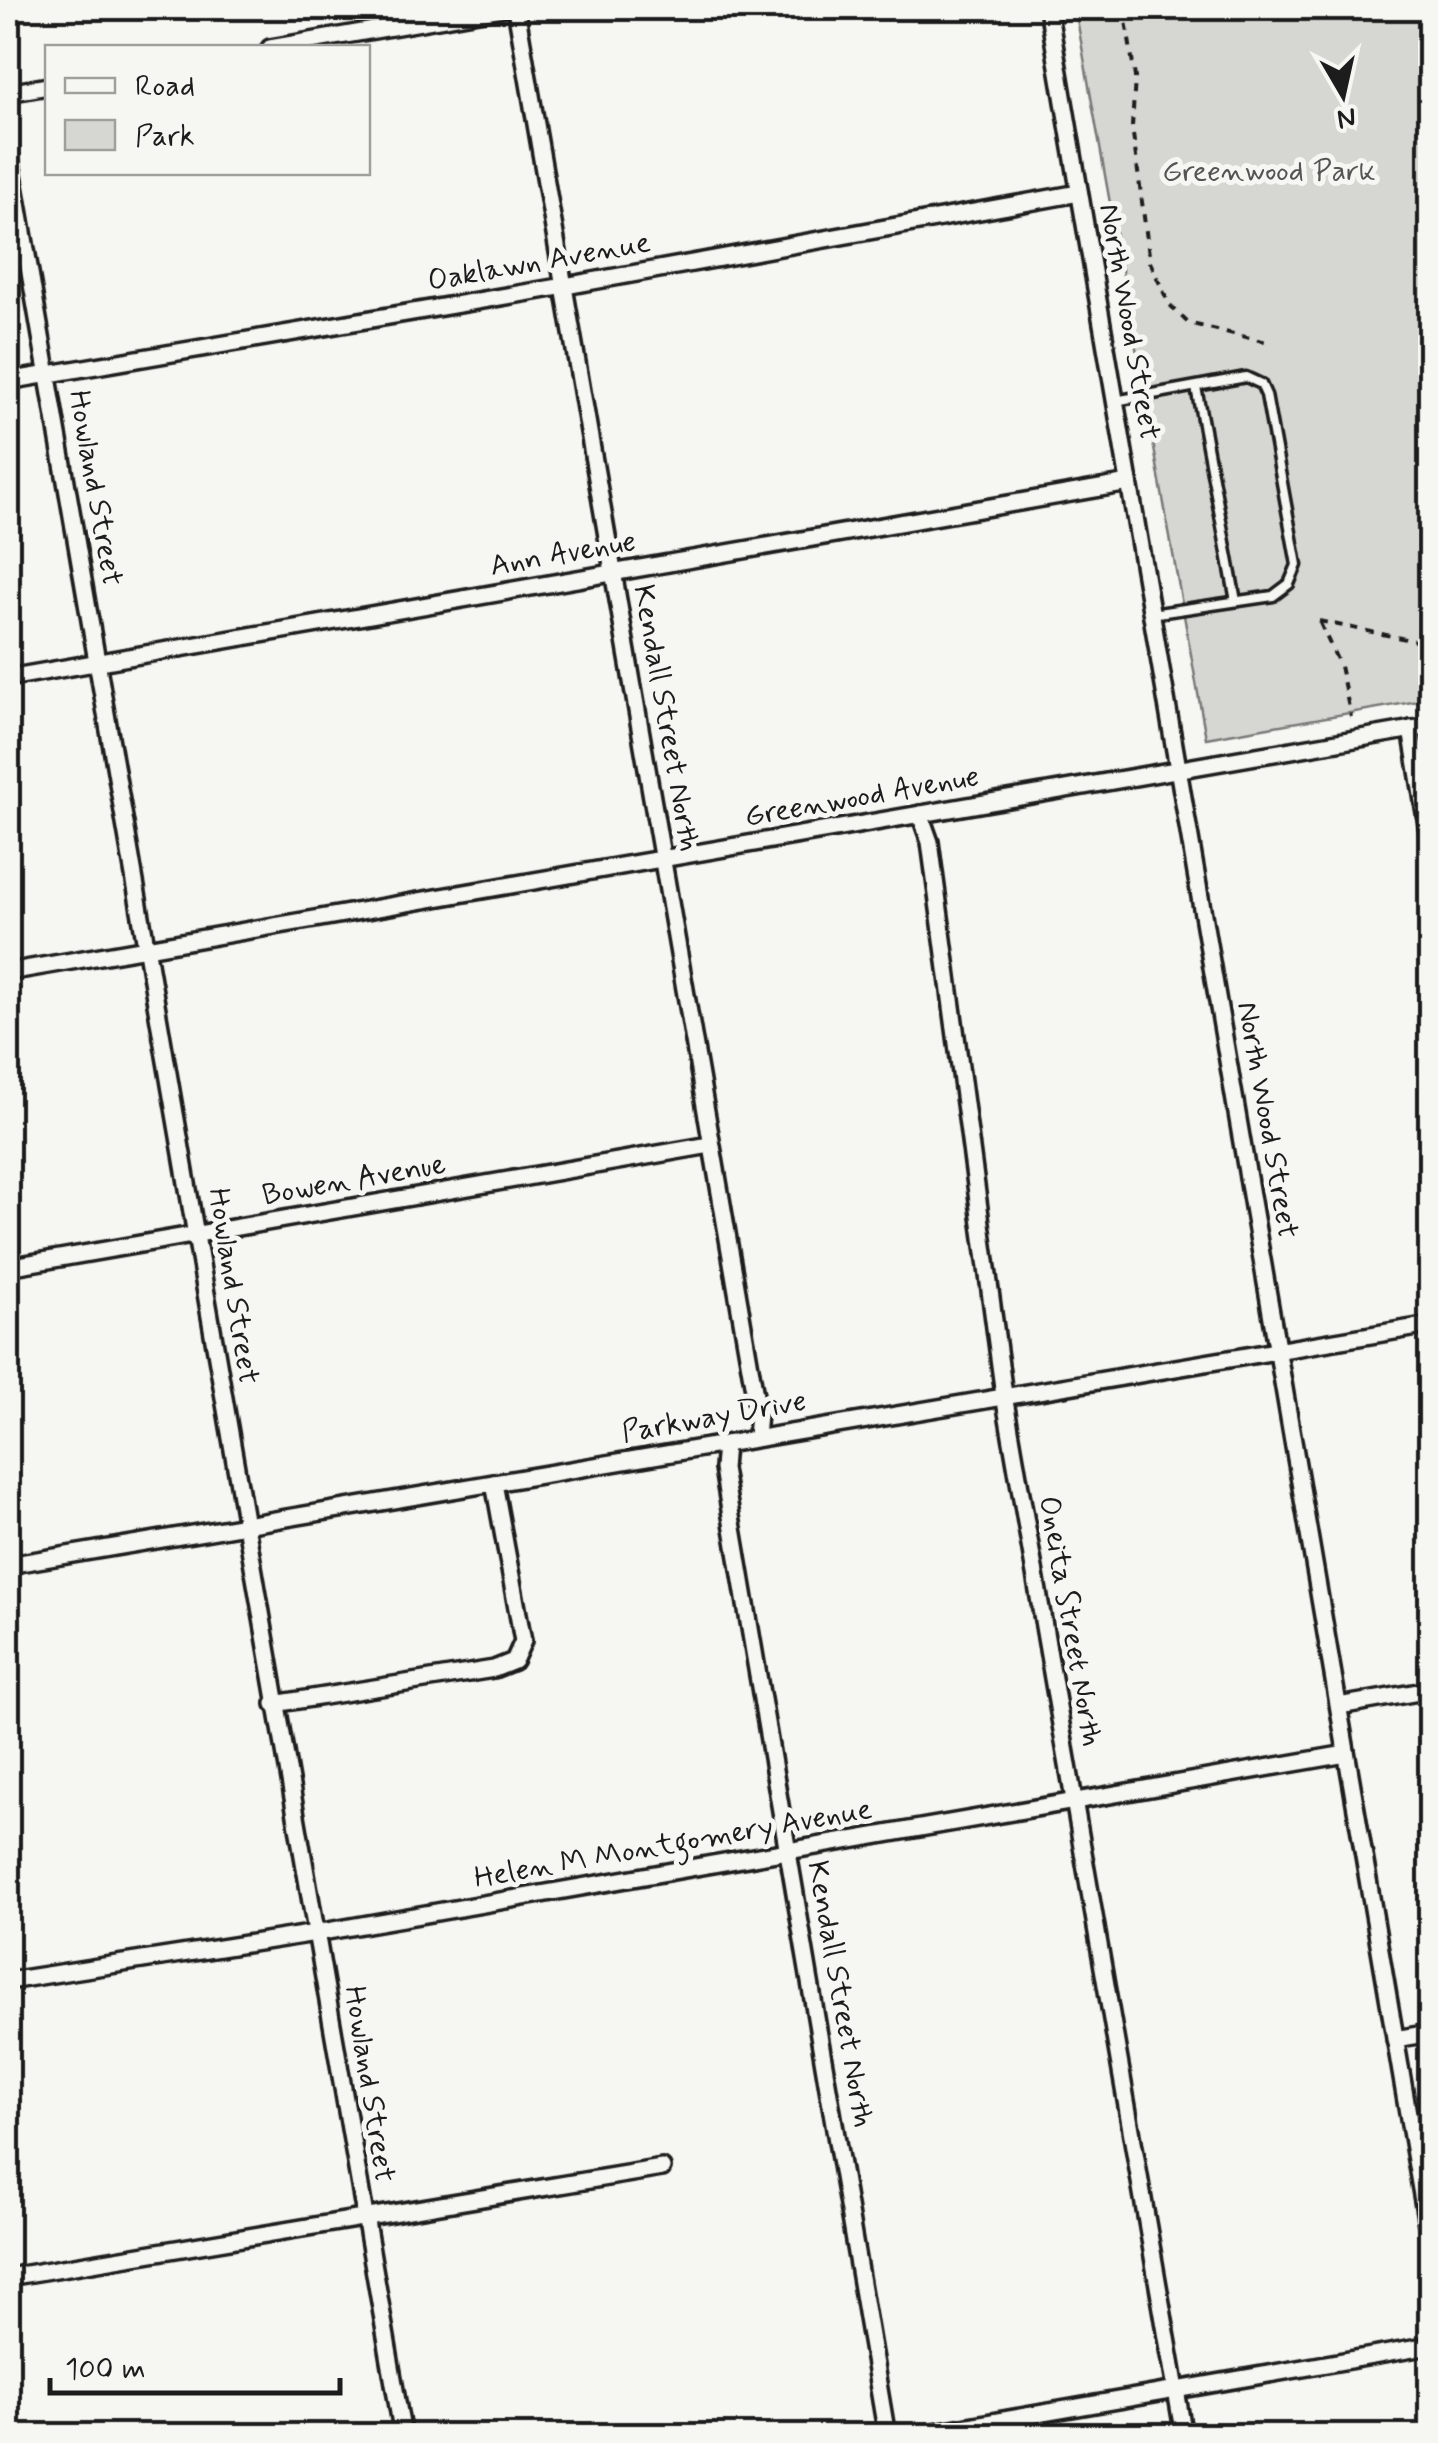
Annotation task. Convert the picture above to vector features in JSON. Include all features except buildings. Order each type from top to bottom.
[{"type":"street","points":[[287,45],[502,8]]},
{"type":"street","name":"Kendall Street North","points":[[516,8],[758,1413],[756,1438]]},
{"type":"street","name":"North Wood Street","points":[[1048,8],[1430,2242]]},
{"type":"street","points":[[8,93],[45,87]]},
{"type":"street","name":"Howland Street","points":[[8,146],[403,2436]]},
{"type":"street","name":"Oaklawn Avenue","points":[[8,381],[1079,193]]},
{"type":"street","name":"Ann Avenue","points":[[8,678],[1128,482]]},
{"type":"street","name":"Greenwood Avenue","points":[[8,972],[1430,726]]},
{"type":"street","points":[[1411,729],[1430,843]]},
{"type":"street","name":"Oneita Street North","points":[[920,814],[930,842],[1004,1395],[1184,2436]]},
{"type":"street","name":"Bowen Avenue","points":[[8,1267],[710,1144]]},
{"type":"street","name":"Parkway Drive","points":[[8,1566],[1430,1325]]},
{"type":"street","name":"Kendall Street North","points":[[725,1444],[723,1469],[886,2436]]},
{"type":"street","points":[[274,1704],[494,1669],[514,1661],[523,1641],[494,1482]]},
{"type":"street","points":[[1338,1706],[1430,1690]]},
{"type":"street","name":"Helen M Montgomery Avenue","points":[[8,1981],[316,1933],[1346,1754]]},
{"type":"street","points":[[1395,2039],[1430,2032]]},
{"type":"street","points":[[8,2277],[662,2168]]},
{"type":"street","points":[[911,2436],[1430,2346]]},
{"type":"lane","points":[[1115,402],[1246,378],[1261,384],[1297,565],[1290,584],[1273,596],[1151,614]]},
{"type":"lane","points":[[1196,386],[1236,601]]},
{"type":"path","points":[[1124,8],[1136,77],[1132,127],[1150,262],[1169,304],[1188,323],[1271,343]]},
{"type":"path","points":[[1351,717],[1340,666],[1319,620],[1430,644]]},
{"type":"green space","name":"Greenwood Park","points":[[1075,8],[1430,8],[1430,699],[1206,738]]}]
